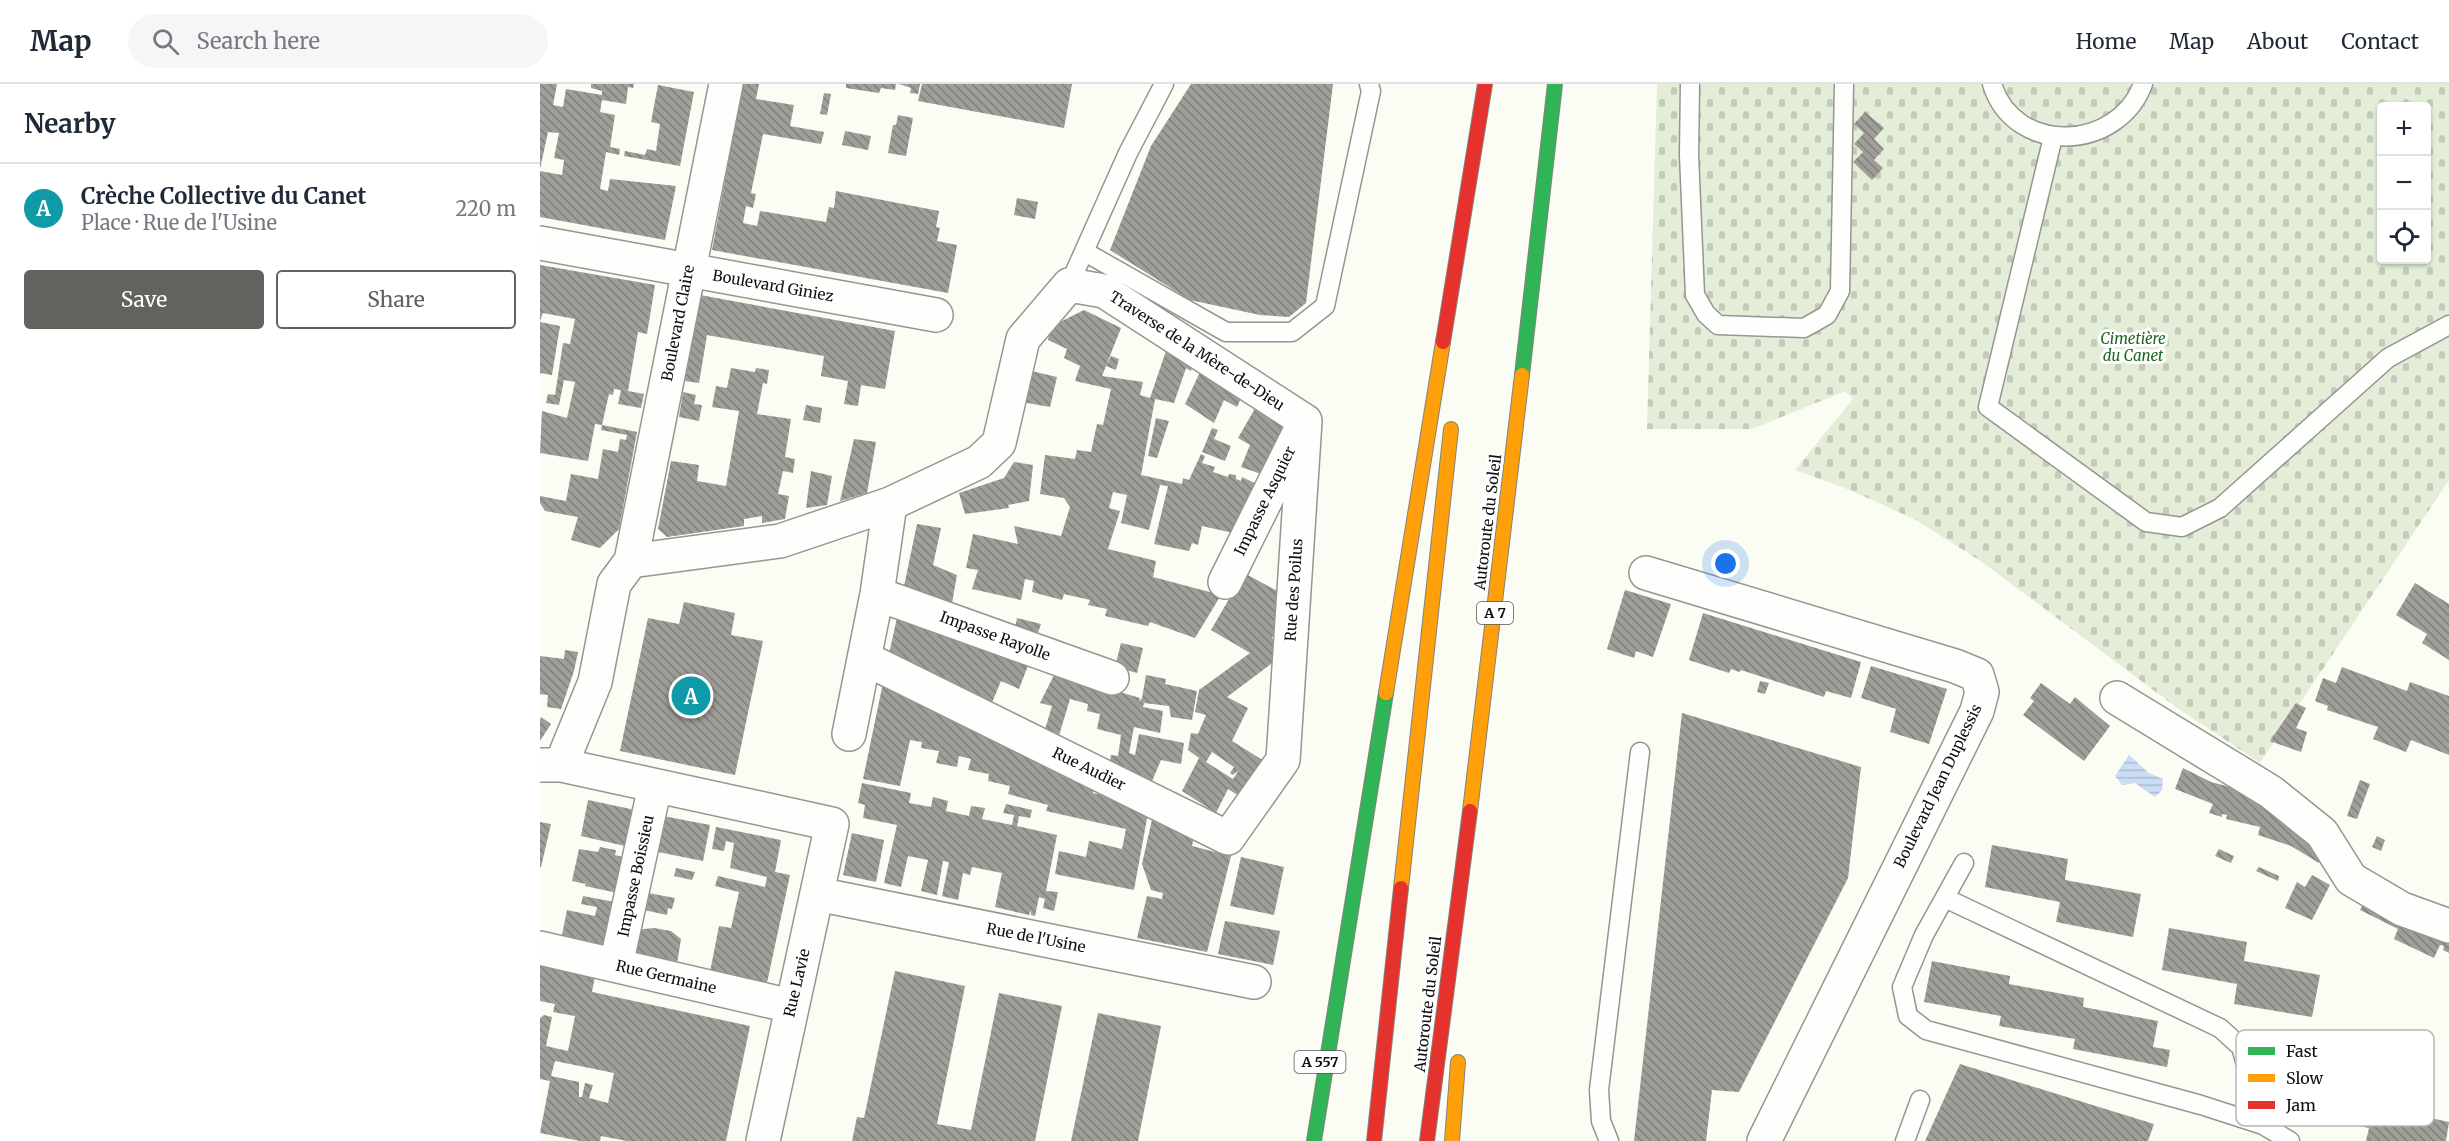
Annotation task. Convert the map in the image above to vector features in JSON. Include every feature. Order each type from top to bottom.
[{"type":"highway","points":[[1465,298],[1486,84]]},
{"type":"highway","points":[[1314,1141],[1486,84]]},
{"type":"highway","name":"Autoroute du Soleil","points":[[1427,1141],[1485,694],[1555,84]]},
{"type":"highway","points":[[1374,1141],[1452,417]]},
{"type":"highway","points":[[1466,953],[1485,694]]},
{"type":"highway","name":"A 557","points":[[1299,1141],[1341,983]]},
{"type":"highway","points":[[1452,1141],[1459,1047]]},
{"type":"street","name":"Boulevard Claire","points":[[631,561],[726,84]]},
{"type":"street","name":"Boulevard Giniez","points":[[540,243],[936,315]]},
{"type":"street","name":"Traverse de la Mère-de-Dieu","points":[[1069,285],[1104,291],[1305,420]]},
{"type":"street","points":[[655,786],[551,765],[595,682],[614,584],[631,561],[780,542],[891,504],[979,462],[999,443],[1023,339],[1069,285]]},
{"type":"street","name":"Impasse Asquier","points":[[1225,582],[1305,420]]},
{"type":"street","name":"Rue des Poilus","points":[[1283,760],[1305,420]]},
{"type":"street","points":[[849,734],[877,594],[891,504]]},
{"type":"street","name":"Boulevard Jean Duplessis","points":[[1647,573],[1955,666],[1977,675],[1982,692],[1977,711],[1764,1141]]},
{"type":"street","name":"Impasse Rayolle","points":[[877,594],[1112,678]]},
{"type":"street","name":"Rue Audier","points":[[864,658],[1228,838],[1283,760]]},
{"type":"street","points":[[2117,698],[2271,792],[2322,833],[2351,879],[2402,909],[2449,926]]},
{"type":"street","name":"Rue Lavie","points":[[655,786],[832,824],[762,1141]]},
{"type":"street","name":"Impasse Boissieu","points":[[616,966],[655,786]]},
{"type":"street","name":"Rue de l'Usine","points":[[818,894],[1254,982]]},
{"type":"street","name":"Rue Germaine","points":[[540,948],[792,1006]]},
{"type":"lane","points":[[1069,285],[1128,153],[1164,84]]},
{"type":"lane","points":[[1085,252],[1226,332],[1292,332],[1325,306],[1371,91],[1369,84]]},
{"type":"lane","points":[[1690,84],[1689,155],[1695,295],[1706,314],[1718,325],[1804,328],[1827,315],[1840,291],[1844,84]]},
{"type":"lane","points":[[1992,84],[2006,109],[2021,123],[2053,137],[2076,137],[2100,132],[2121,118],[2138,98],[2143,84]]},
{"type":"lane","points":[[2053,137],[1988,407],[2146,522],[2182,527],[2220,508],[2388,358],[2449,326]]},
{"type":"lane","points":[[1609,1141],[1601,1122],[1599,1090],[1640,752]]},
{"type":"lane","points":[[1964,863],[1924,935],[1902,987],[1908,1016],[1926,1030],[2236,1116]]},
{"type":"lane","points":[[1945,898],[2220,1028],[2236,1042]]},
{"type":"lane","points":[[1905,1141],[1920,1100]]},
{"type":"lane","points":[[2265,1126],[2290,1141]]},
{"type":"green space","name":"Cimetière du Canet","points":[[1657,84],[2449,84],[2449,480],[2260,763],[2176,707],[1982,562],[1916,520],[1850,490],[1795,470],[1853,399],[1845,391],[1752,429],[1647,429]]},
{"type":"water","points":[[2129,755],[2149,773],[2163,779],[2162,790],[2155,797],[2135,783],[2122,785],[2115,776]]},
{"type":"building","points":[[540,84],[557,84],[553,105],[563,107],[566,89],[602,95],[602,91],[591,88],[591,84],[634,84],[633,88],[628,87],[626,104],[602,100],[600,112],[615,115],[610,147],[620,149],[619,155],[606,152],[600,189],[608,191],[610,179],[676,186],[665,240],[540,217],[540,171],[562,175],[564,160],[554,158],[559,133],[548,132],[540,169]]},
{"type":"building","points":[[743,84],[759,84],[756,99],[794,105],[790,126],[824,132],[821,144],[763,134],[751,193],[756,194],[753,208],[746,206],[743,223],[757,226],[760,211],[826,222],[829,207],[834,208],[836,191],[939,211],[936,227],[940,228],[937,241],[957,245],[948,293],[712,250]]},
{"type":"building","points":[[846,84],[896,84],[895,90],[881,88],[879,93],[846,88]]},
{"type":"building","points":[[899,84],[920,84],[918,94],[910,93],[911,88]]},
{"type":"building","points":[[922,84],[1072,84],[1064,128],[918,101]]},
{"type":"building","points":[[1191,84],[1333,84],[1306,303],[1289,317],[1260,315],[1190,300],[1110,250],[1151,146]]},
{"type":"building","points":[[658,85],[694,92],[680,166],[624,156],[625,151],[645,155],[647,149],[656,151],[660,124],[651,122]]},
{"type":"building","points":[[824,93],[831,94],[827,115],[820,114]]},
{"type":"building","points":[[1865,112],[1884,128],[1874,139],[1884,149],[1874,160],[1883,168],[1872,180],[1853,162],[1863,152],[1854,144],[1864,133],[1854,124]]},
{"type":"building","points":[[898,115],[913,118],[906,156],[888,153],[893,125],[896,125]]},
{"type":"building","points":[[845,131],[871,136],[868,150],[842,145]]},
{"type":"building","points":[[1017,198],[1038,202],[1035,219],[1014,215]]},
{"type":"building","points":[[540,265],[655,285],[647,334],[638,332],[628,391],[644,394],[641,408],[618,404],[621,390],[614,389],[613,395],[609,394],[602,425],[595,424],[588,461],[540,453],[542,411],[567,418],[575,382],[564,380],[559,405],[546,403],[548,394],[555,395],[563,343],[570,344],[575,319],[543,313],[540,321]]},
{"type":"building","points":[[700,295],[895,331],[885,389],[861,385],[858,406],[844,404],[848,381],[821,376],[824,356],[707,335],[699,383],[685,381]]},
{"type":"building","points":[[1084,310],[1121,328],[1102,376],[1143,382],[1140,395],[1150,398],[1168,345],[1193,364],[1191,371],[1186,368],[1174,403],[1155,399],[1141,475],[1182,484],[1183,478],[1189,480],[1201,454],[1205,456],[1202,463],[1215,467],[1213,472],[1228,477],[1229,474],[1236,475],[1236,479],[1241,481],[1242,477],[1267,489],[1242,535],[1202,526],[1198,545],[1192,543],[1189,551],[1154,544],[1168,486],[1160,485],[1149,530],[1121,523],[1127,495],[1113,492],[1109,508],[1120,511],[1108,549],[1156,561],[1153,577],[1221,595],[1195,638],[1150,622],[1148,626],[1105,616],[1107,609],[1088,605],[1090,600],[1064,594],[1062,600],[1032,592],[1034,581],[1025,579],[1021,600],[972,589],[978,570],[966,568],[973,534],[1018,544],[1014,526],[1061,536],[1070,507],[1064,498],[1040,494],[1045,455],[1075,459],[1077,450],[1091,452],[1097,424],[1103,425],[1111,389],[1075,381],[1080,366],[1064,358],[1067,349],[1048,340],[1050,327]]},
{"type":"building","points":[[540,322],[560,326],[552,375],[540,373]]},
{"type":"building","points":[[1111,356],[1119,359],[1116,370],[1106,366]]},
{"type":"building","points":[[731,368],[755,372],[756,368],[769,370],[767,384],[763,383],[757,414],[791,419],[785,457],[795,459],[793,473],[783,471],[778,494],[789,496],[785,519],[762,523],[762,516],[744,519],[744,526],[667,537],[658,529],[671,461],[699,465],[697,481],[726,486],[739,411],[712,407],[716,386],[727,388]]},
{"type":"building","points":[[1027,370],[1057,377],[1050,407],[1022,402]]},
{"type":"building","points":[[1201,370],[1242,396],[1237,407],[1224,400],[1214,423],[1185,404]]},
{"type":"building","points":[[683,392],[696,395],[694,404],[702,405],[699,421],[679,417]]},
{"type":"building","points":[[806,405],[822,408],[820,423],[803,420]]},
{"type":"building","points":[[1257,405],[1294,427],[1272,478],[1241,467],[1250,445],[1238,438]]},
{"type":"building","points":[[1156,418],[1169,421],[1157,458],[1148,456]]},
{"type":"building","points":[[602,425],[637,432],[619,529],[600,548],[571,540],[578,517],[545,511],[540,503],[540,496],[566,501],[571,474],[598,479],[603,449],[618,452],[620,439],[626,440],[627,435],[601,430]]},
{"type":"building","points":[[1212,428],[1218,430],[1214,439],[1231,446],[1225,461],[1202,452]]},
{"type":"building","points":[[854,439],[876,442],[867,493],[840,501]]},
{"type":"building","points":[[1014,462],[1033,465],[1029,501],[1008,505],[1009,508],[965,514],[959,493],[1004,478]]},
{"type":"building","points":[[811,471],[832,476],[827,505],[806,508]]},
{"type":"building","points":[[917,524],[941,528],[933,565],[957,575],[951,609],[903,591]]},
{"type":"building","points":[[1244,573],[1279,592],[1278,622],[1272,638],[1277,645],[1275,661],[1227,697],[1248,708],[1232,741],[1264,761],[1242,798],[1228,789],[1216,813],[1182,791],[1199,758],[1188,750],[1191,733],[1198,734],[1206,715],[1195,712],[1199,690],[1250,653],[1211,630]],"holes":[[[1212,752],[1234,767],[1230,773],[1233,775],[1239,770],[1233,779],[1206,762]]]},
{"type":"building","points":[[2415,583],[2449,604],[2449,660],[2422,643],[2427,634],[2396,615]]},
{"type":"building","points":[[1625,590],[1671,604],[1653,657],[1636,651],[1634,658],[1607,649]]},
{"type":"building","points":[[684,602],[735,613],[731,635],[763,641],[735,775],[620,751],[648,618],[679,624]]},
{"type":"building","points":[[898,613],[1029,663],[1019,689],[1001,681],[991,705],[889,654]]},
{"type":"building","points":[[1703,613],[1861,662],[1851,698],[1826,691],[1824,697],[1741,670],[1739,672],[1731,669],[1729,673],[1689,660]]},
{"type":"building","points":[[1017,618],[1041,624],[1035,641],[1014,634]]},
{"type":"building","points":[[1121,643],[1143,648],[1137,673],[1115,667]]},
{"type":"building","points":[[565,650],[578,652],[574,671],[561,709],[547,707],[548,695],[540,694],[540,656],[564,659]]},
{"type":"building","points":[[1871,666],[1947,689],[1929,744],[1890,732],[1896,709],[1861,698]]},
{"type":"building","points":[[2342,667],[2407,691],[2410,682],[2449,696],[2449,755],[2411,740],[2406,752],[2373,739],[2378,727],[2327,710],[2328,706],[2315,701],[2323,678],[2336,683]]},
{"type":"building","points":[[1055,673],[1140,698],[1139,702],[1142,698],[1146,675],[1166,679],[1165,684],[1197,691],[1192,720],[1171,717],[1169,706],[1144,703],[1143,707],[1163,711],[1160,733],[1134,727],[1129,753],[1135,755],[1139,734],[1184,743],[1181,764],[1161,760],[1150,786],[1109,765],[1111,755],[1118,756],[1121,735],[1097,729],[1100,714],[1087,711],[1088,704],[1070,699],[1058,739],[1044,733],[1052,706],[1040,703]]},
{"type":"building","points":[[884,678],[1063,769],[1061,776],[1091,783],[1094,785],[1093,793],[1106,796],[1107,792],[1148,813],[1134,890],[1055,874],[1059,851],[1086,857],[1089,841],[1122,849],[1126,829],[1046,811],[1048,805],[1008,794],[1010,786],[988,781],[989,774],[968,770],[971,759],[959,756],[957,767],[936,763],[939,751],[921,748],[922,742],[910,740],[900,786],[863,779]]},
{"type":"building","points":[[1760,681],[1769,683],[1765,694],[1757,692]]},
{"type":"building","points":[[2041,683],[2070,704],[2075,697],[2110,726],[2084,761],[2023,715],[2034,701],[2030,698]]},
{"type":"building","points":[[2296,703],[2306,708],[2296,728],[2307,732],[2301,752],[2270,741]]},
{"type":"building","points":[[1682,713],[1861,767],[1848,878],[1739,1092],[1712,1090],[1706,1141],[1634,1141]]},
{"type":"building","points":[[541,717],[551,724],[540,741],[540,719]]},
{"type":"building","points":[[2183,768],[2211,782],[2268,797],[2327,850],[2319,863],[2291,846],[2258,835],[2260,827],[2226,819],[2227,815],[2222,814],[2222,817],[2209,813],[2213,804],[2175,789]]},
{"type":"building","points":[[2360,780],[2370,784],[2357,819],[2347,816]]},
{"type":"building","points":[[862,783],[911,793],[909,803],[931,807],[933,797],[948,801],[946,811],[969,816],[971,806],[985,808],[982,819],[1012,825],[1014,815],[1003,813],[1006,804],[1032,810],[1030,818],[1019,816],[1017,826],[1057,835],[1046,891],[1058,892],[1054,911],[1043,908],[1045,899],[1039,897],[1035,916],[1031,915],[1031,910],[1029,915],[995,907],[1002,873],[972,867],[970,875],[963,873],[958,900],[942,896],[949,862],[943,861],[937,895],[921,891],[928,860],[908,856],[901,887],[884,883],[897,825],[863,818],[865,805],[858,803]]},
{"type":"building","points":[[588,800],[640,811],[631,850],[624,849],[625,846],[581,836]]},
{"type":"building","points":[[658,815],[710,825],[703,861],[658,852],[657,856]]},
{"type":"building","points":[[1153,815],[1194,836],[1192,846],[1231,856],[1207,952],[1137,938],[1147,896],[1162,899],[1163,893],[1151,890],[1142,864]]},
{"type":"building","points":[[540,822],[551,824],[541,867],[540,867]]},
{"type":"building","points":[[716,827],[781,840],[775,872],[790,875],[767,983],[710,972],[719,926],[731,928],[739,892],[715,886],[718,876],[765,887],[767,877],[730,868],[734,843],[726,841],[724,851],[712,849]]},
{"type":"building","points":[[852,833],[884,840],[876,882],[843,875]]},
{"type":"building","points":[[2377,836],[2385,840],[2381,851],[2372,847]]},
{"type":"building","points":[[1992,845],[2068,859],[2065,880],[2141,894],[2133,937],[2056,922],[2060,902],[1985,887]]},
{"type":"building","points":[[600,847],[616,850],[615,855],[630,859],[622,894],[572,881],[579,849],[598,852]]},
{"type":"building","points":[[2219,849],[2234,856],[2231,863],[2215,856]]},
{"type":"building","points":[[1241,857],[1284,867],[1274,915],[1230,906]]},
{"type":"building","points":[[2259,867],[2279,876],[2278,881],[2256,871]]},
{"type":"building","points":[[676,868],[695,872],[692,880],[674,876]]},
{"type":"building","points":[[2312,875],[2330,885],[2312,920],[2285,908],[2297,882],[2305,887]]},
{"type":"building","points":[[643,892],[675,898],[672,909],[668,908],[667,915],[639,909]]},
{"type":"building","points":[[583,896],[620,903],[610,951],[561,940],[567,910],[595,916],[597,907],[581,904]]},
{"type":"building","points":[[2366,898],[2449,937],[2449,953],[2443,950],[2444,946],[2440,945],[2434,958],[2394,939],[2398,929],[2360,910]]},
{"type":"building","points":[[1225,921],[1280,931],[1273,965],[1218,954]]},
{"type":"building","points":[[654,928],[671,931],[681,939],[677,964],[629,954],[634,930]]},
{"type":"building","points":[[2169,928],[2247,942],[2244,961],[2320,975],[2312,1017],[2234,1004],[2237,984],[2162,970]]},
{"type":"building","points":[[540,960],[596,971],[592,992],[750,1026],[726,1141],[627,1141],[601,1136],[600,1141],[580,1141],[540,1133],[550,1081],[540,1079],[540,1018],[544,1015],[552,1017],[546,1046],[568,1051],[575,1016],[553,1012],[555,1004],[540,1001]],"holes":[[[555,1061],[614,1073],[608,1103],[589,1098],[593,1085],[585,1083],[582,1097],[579,1097],[579,1082],[551,1076]]]},
{"type":"building","points":[[1932,961],[2010,976],[2009,984],[2084,998],[2083,1007],[2158,1021],[2153,1047],[2170,1050],[2167,1067],[2073,1049],[2075,1039],[1999,1026],[2001,1016],[1924,1002]]},
{"type":"building","points":[[895,971],[965,986],[937,1124],[971,1130],[999,993],[1062,1006],[1035,1141],[852,1141],[857,1117],[864,1118]]},
{"type":"building","points":[[1098,1013],[1161,1026],[1138,1141],[1071,1141]]},
{"type":"building","points":[[1960,1064],[2154,1124],[2148,1141],[1925,1141]]},
{"type":"building","points":[[2434,1119],[2449,1122],[2446,1141],[2366,1141],[2369,1128],[2360,1126],[2434,1126]]},
{"type":"traffic: fast","points":[[1522,375],[1555,84]]},
{"type":"traffic: fast","points":[[1314,1141],[1386,693]]},
{"type":"traffic: slow","points":[[1386,693],[1443,342]]},
{"type":"traffic: slow","points":[[1470,811],[1522,375]]},
{"type":"traffic: slow","points":[[1401,888],[1451,429]]},
{"type":"traffic: slow","points":[[1452,1141],[1458,1062]]},
{"type":"traffic: jam","points":[[1443,342],[1485,84]]},
{"type":"traffic: jam","points":[[1427,1141],[1470,811]]},
{"type":"traffic: jam","points":[[1374,1141],[1401,888]]},
{"type":"place","name":"Crèche Collective du Canet","points":[[691,696]]}]
